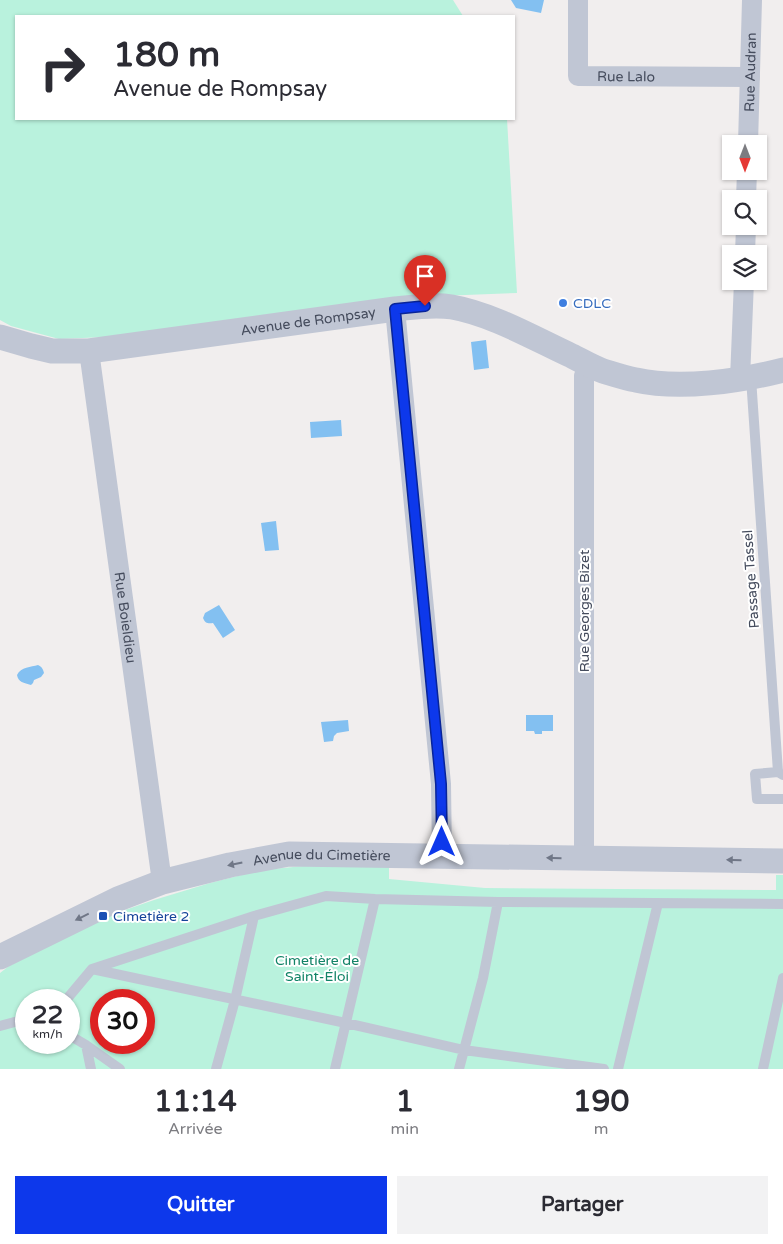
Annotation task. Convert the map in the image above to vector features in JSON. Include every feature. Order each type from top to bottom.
[{"type":"street","name":"Rue Lalo","points":[[578,0],[578,76],[750,77]]},
{"type":"street","name":"Rue Audran","points":[[748,135],[752,0]]},
{"type":"street","points":[[744,290],[745,378]]},
{"type":"street","name":"Avenue de Rompsay","points":[[0,337],[52,350],[89,351],[395,309],[425,306],[452,307],[503,323],[589,365],[637,381],[668,384],[707,383],[783,370]]},
{"type":"street","points":[[395,309],[441,784],[442,856]]},
{"type":"street","name":"Rue Boieldieu","points":[[89,351],[162,882]]},
{"type":"street","name":"Rue Georges Bizet","points":[[584,858],[584,376],[589,365]]},
{"type":"street","name":"Avenue du Cimetière","points":[[0,957],[118,899],[162,882],[230,865],[289,854],[783,860]]},
{"type":"lane","name":"Passage Tassel","points":[[745,378],[780,774]]},
{"type":"lane","points":[[780,774],[755,774],[757,799],[783,798]]},
{"type":"lane","points":[[75,989],[92,969],[254,916],[326,896],[498,902],[783,904]]},
{"type":"lane","points":[[335,1069],[375,899]]},
{"type":"lane","points":[[459,1069],[483,978],[498,902]]},
{"type":"lane","points":[[618,1069],[658,903]]},
{"type":"lane","points":[[216,1069],[235,1000],[254,916]]},
{"type":"lane","points":[[92,969],[464,1050],[604,1069]]},
{"type":"lane","points":[[763,1069],[783,978]]},
{"type":"lane","points":[[0,1026],[15,1022]]},
{"type":"lane","points":[[80,1041],[120,1069]]},
{"type":"lane","points":[[86,1045],[91,1069]]},
{"type":"green space","points":[[0,0],[453,0],[462,15],[15,15],[15,120],[507,120],[517,293],[389,298],[106,337],[59,339],[11,326],[0,320]]},
{"type":"green space","name":"Cimetière de Saint-Éloi","points":[[304,866],[389,867],[389,879],[485,888],[776,890],[776,875],[783,875],[783,1069],[0,1069],[0,973],[9,966],[70,934],[125,910],[210,883],[261,870]]},
{"type":"water","points":[[511,0],[544,0],[541,13],[516,8]]},
{"type":"water","points":[[486,340],[489,368],[474,370],[471,342]]},
{"type":"water","points":[[341,420],[342,436],[311,438],[310,422]]},
{"type":"water","points":[[276,521],[279,550],[265,551],[261,523]]},
{"type":"water","points":[[219,605],[235,630],[223,638],[213,623],[207,623],[203,618],[205,613]]},
{"type":"water","points":[[38,665],[44,673],[41,677],[34,680],[31,685],[19,679],[17,675],[21,670]]},
{"type":"water","points":[[526,715],[553,715],[553,731],[542,731],[542,734],[535,734],[534,731],[526,731]]},
{"type":"water","points":[[348,720],[349,731],[337,733],[333,741],[324,742],[321,722]]},
{"type":"place","name":"CDLC","points":[[563,303]]},
{"type":"place","name":"Cimetière 2","points":[[103,916]]},
{"type":"route","points":[[425,306],[395,309],[441,784],[442,842]]}]
